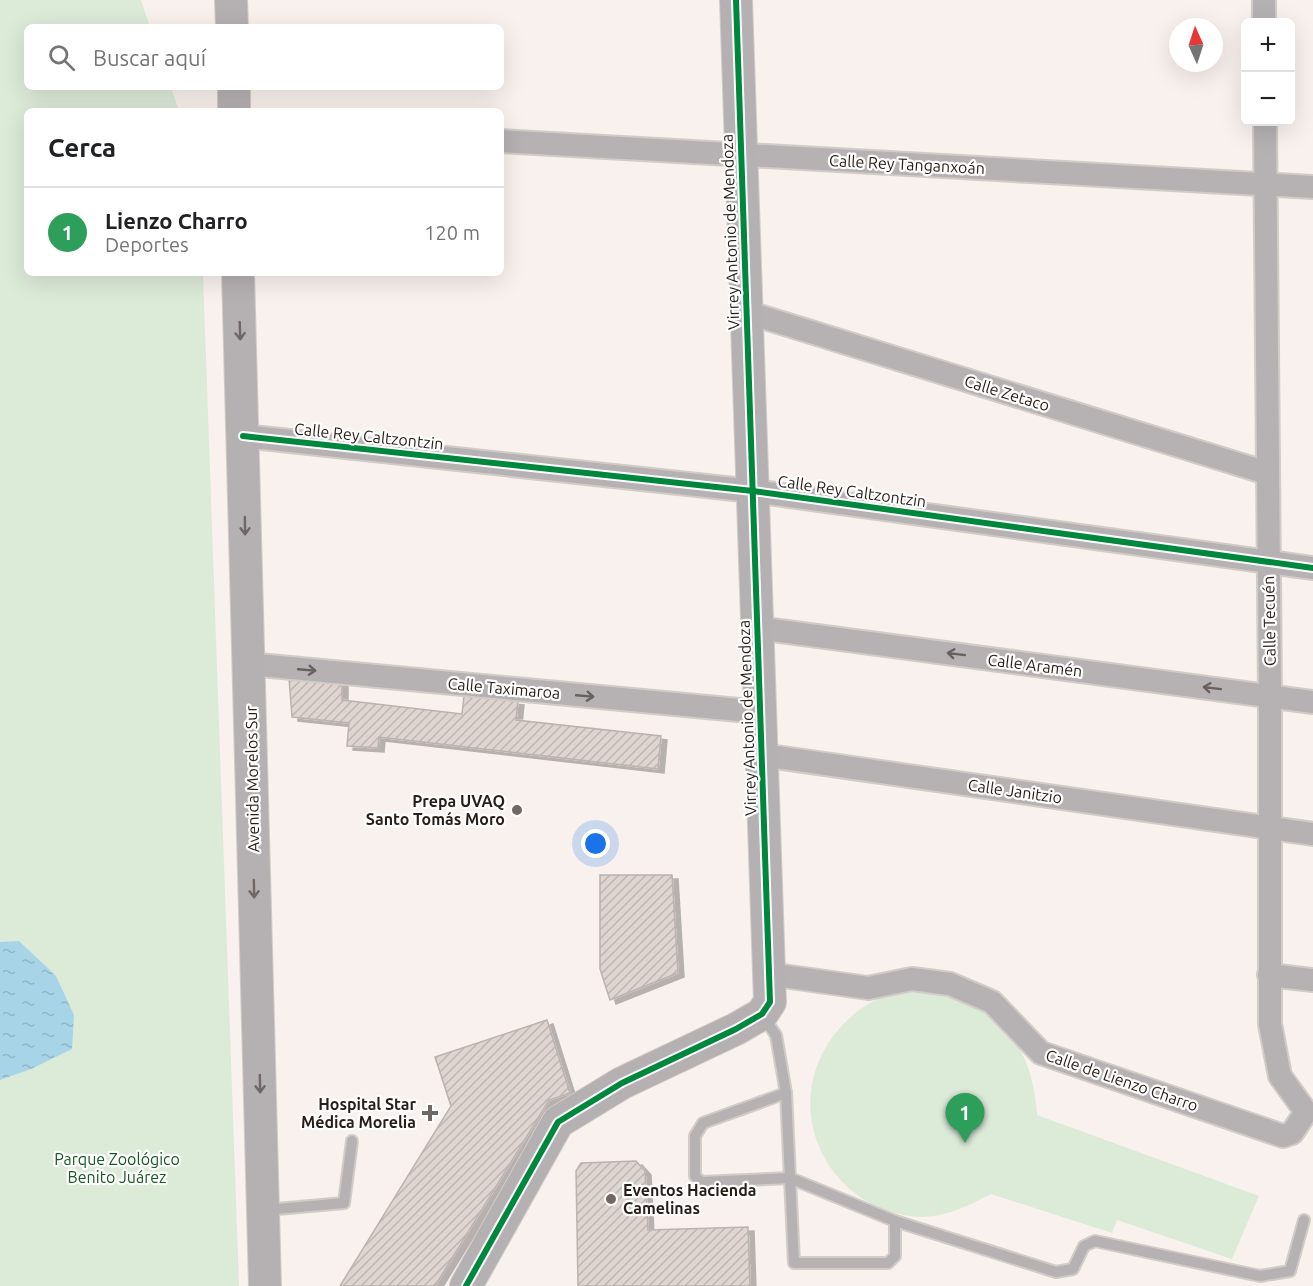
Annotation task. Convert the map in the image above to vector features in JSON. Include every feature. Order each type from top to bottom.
[{"type":"street","points":[[231,0],[232,24]]},
{"type":"street","name":"Virrey Antonio de Mendoza","points":[[736,0],[770,1002],[762,1014]]},
{"type":"street","points":[[1264,0],[1264,18]]},
{"type":"street","points":[[234,90],[234,108]]},
{"type":"street","name":"Calle Tecuén","points":[[1265,126],[1270,695],[1270,1024],[1280,1076],[1309,1114]]},
{"type":"street","name":"Calle Rey Tanganxoán","points":[[504,141],[1313,187]]},
{"type":"street","name":"Avenida Morelos Sur","points":[[238,276],[265,1286]]},
{"type":"street","name":"Calle Zetaco","points":[[746,312],[1267,473]]},
{"type":"street","name":"Calle Rey Caltzontzin","points":[[243,436],[753,491],[1313,568]]},
{"type":"street","name":"Calle Aramén","points":[[757,628],[1313,702]]},
{"type":"street","name":"Calle Taximaroa","points":[[249,664],[760,712]]},
{"type":"street","name":"Calle Janitzio","points":[[762,755],[1313,834]]},
{"type":"street","name":"Calle de Lienzo Charro","points":[[769,974],[868,988],[912,979],[950,984],[992,1002],[1041,1053],[1283,1136],[1292,1133],[1309,1114]]},
{"type":"street","points":[[1269,975],[1313,980]]},
{"type":"street","points":[[466,1286],[558,1122],[622,1083],[762,1014]]},
{"type":"lane","points":[[762,1014],[776,1035],[786,1093],[794,1263],[888,1263],[895,1256],[895,1221]]},
{"type":"lane","points":[[786,1093],[703,1123],[695,1136],[694,1176],[701,1182],[790,1178],[895,1221],[1056,1272],[1073,1269],[1084,1246],[1095,1241],[1260,1276],[1290,1271],[1304,1220]]},
{"type":"lane","points":[[263,1210],[344,1203],[352,1141]]},
{"type":"green space","name":"Parque Zoológico Benito Juárez","points":[[0,0],[141,0],[149,24],[24,24],[24,90],[172,90],[178,108],[24,108],[24,276],[203,276],[239,1286],[0,1286]]},
{"type":"green space","points":[[911,991],[948,993],[969,1000],[1002,1023],[1014,1039],[1030,1074],[1037,1115],[1259,1196],[1232,1259],[1117,1220],[1112,1233],[991,1194],[965,1207],[928,1217],[886,1210],[859,1196],[837,1176],[821,1151],[812,1123],[811,1093],[818,1063],[834,1035],[858,1011],[876,1000]]},
{"type":"water","points":[[19,941],[56,976],[74,1015],[72,1049],[31,1069],[0,1080],[0,942]]},
{"type":"building","points":[[289,678],[342,683],[342,700],[462,714],[464,696],[518,701],[516,720],[661,736],[658,769],[379,737],[378,748],[347,746],[349,723],[292,717]]},
{"type":"building","points":[[600,875],[672,875],[678,973],[610,1000],[600,969]]},
{"type":"building","points":[[547,1020],[570,1093],[549,1100],[435,1286],[340,1286],[451,1106],[435,1057]]},
{"type":"building","name":"Eventos Hacienda Camelinas","points":[[636,1161],[645,1171],[648,1230],[748,1227],[750,1286],[578,1286],[576,1171],[581,1163]]},
{"type":"cycle path","points":[[466,1286],[558,1122],[622,1083],[736,1029],[762,1014],[770,1002],[736,0]]},
{"type":"cycle path","points":[[243,436],[753,491],[1313,568]]},
{"type":"place","name":"Prepa UVAQ Santo Tomás Moro","points":[[517,810]]},
{"type":"place","name":"Hospital Star Médica Morelia","points":[[430,1113]]},
{"type":"place","name":"Lienzo Charro","points":[[965,1143]]},
{"type":"place","name":"Eventos Hacienda Camelinas","points":[[611,1199]]}]
